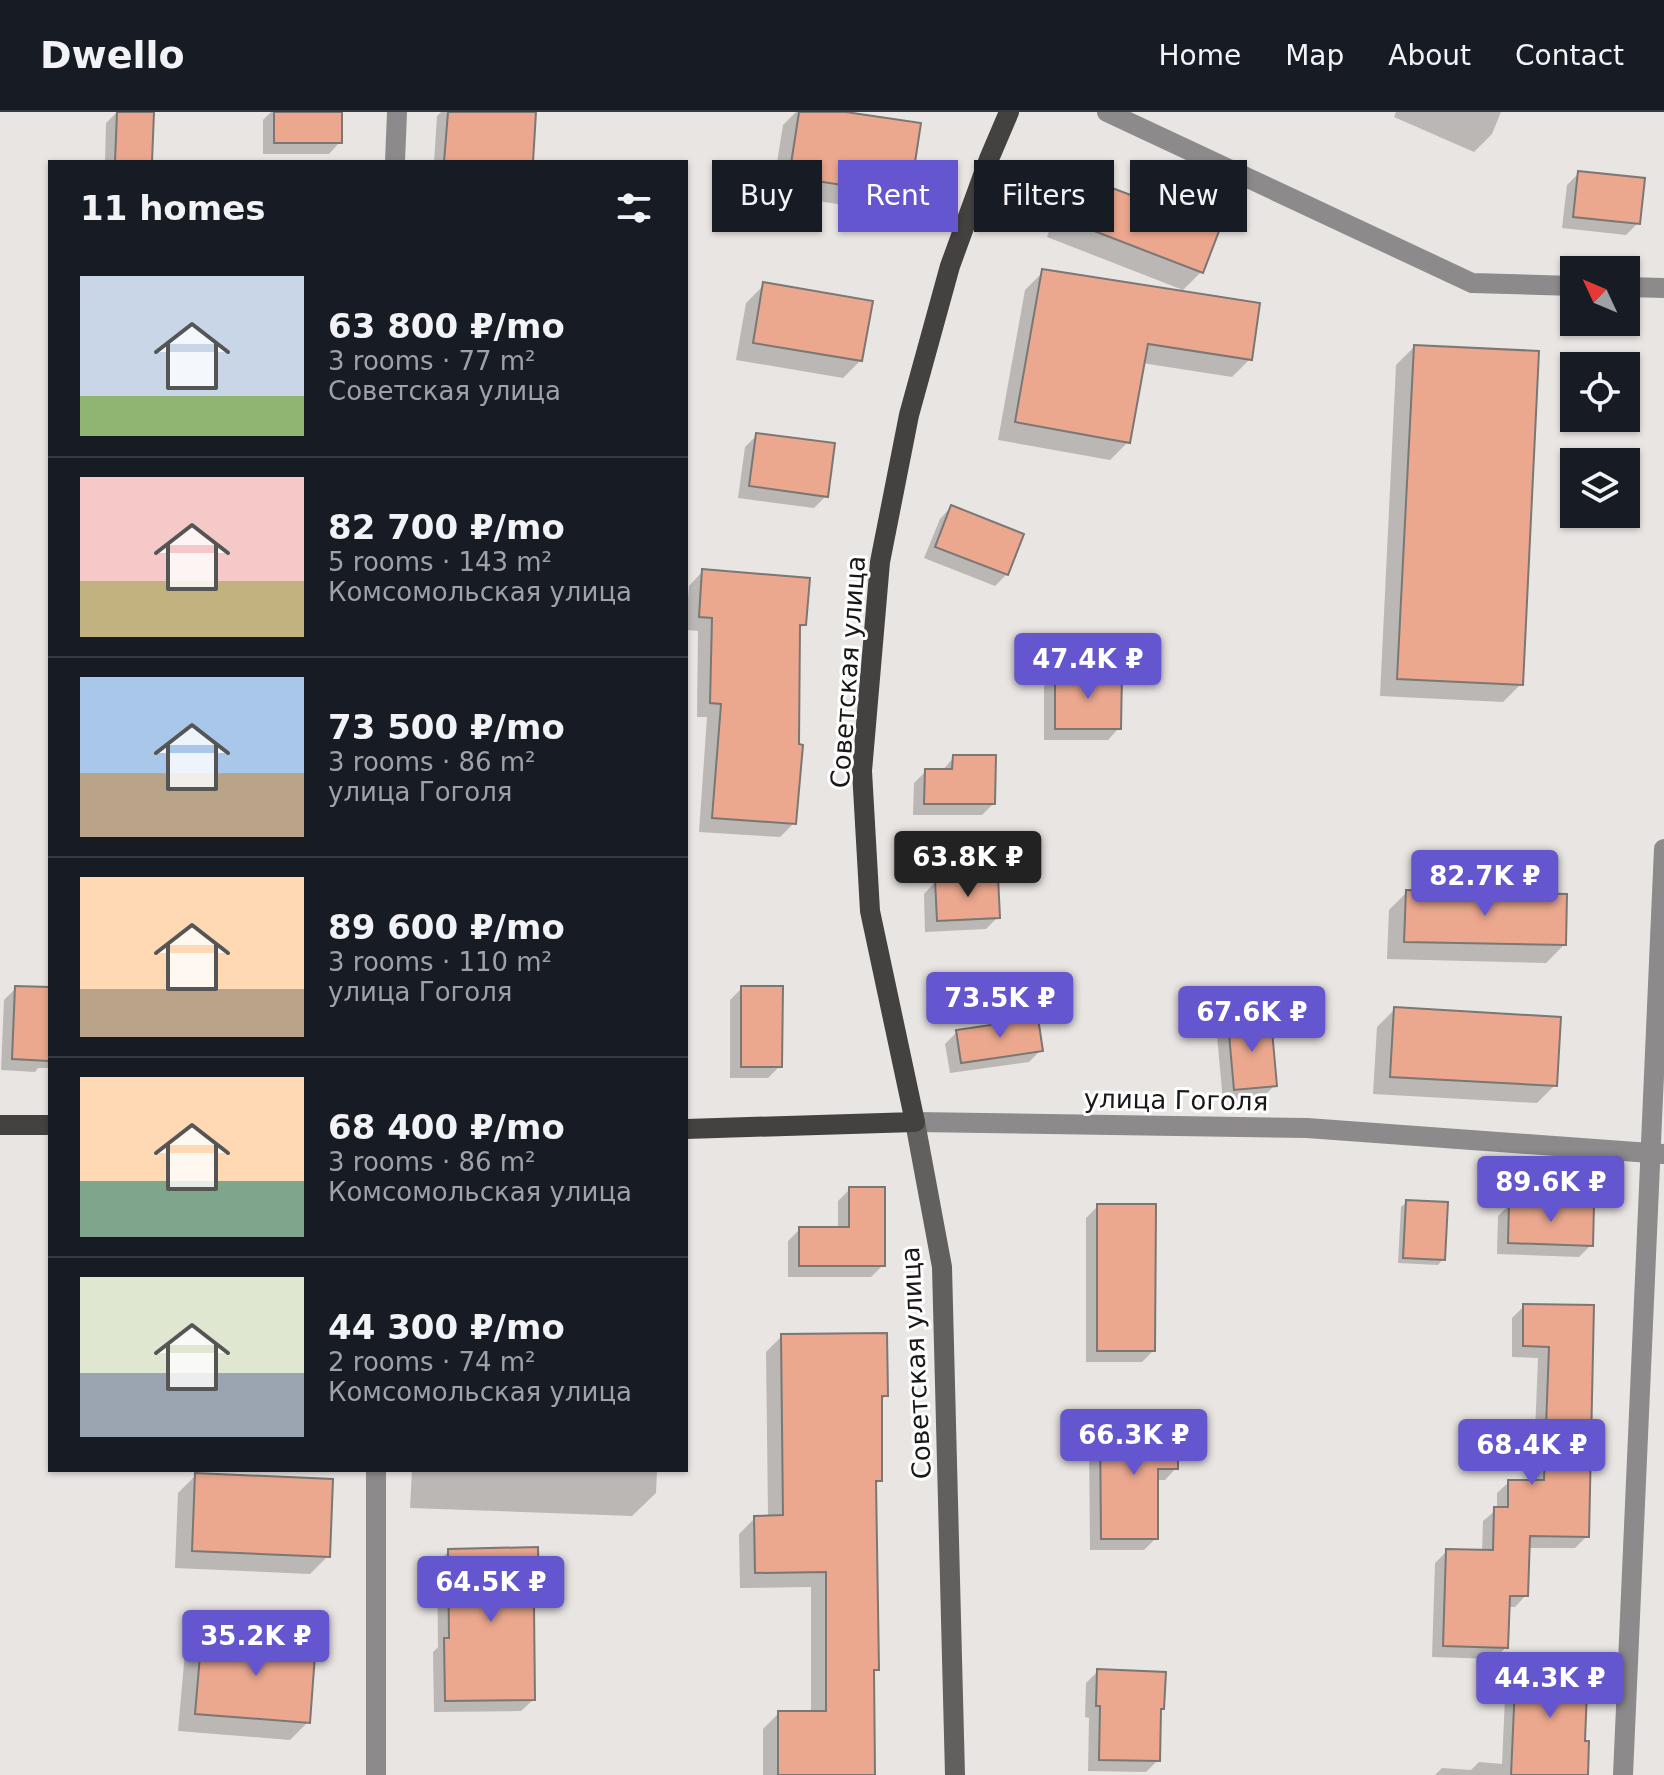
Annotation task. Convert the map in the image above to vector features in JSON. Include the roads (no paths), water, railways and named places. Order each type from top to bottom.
[{"type":"main road","name":"Советская улица","points":[[955,1775],[942,1267],[870,911],[862,771],[880,562],[909,415],[950,266],[1009,112]]},
{"type":"main road","name":"улица Гоголя","points":[[688,1129],[915,1122]]},
{"type":"main road","points":[[0,1125],[48,1125]]},
{"type":"street","points":[[395,160],[397,112]]},
{"type":"street","points":[[1107,112],[1472,283],[1560,286]]},
{"type":"street","points":[[1640,287],[1664,288]]},
{"type":"street","points":[[1623,1775],[1657,1154],[1664,849]]},
{"type":"street","name":"улица Гоголя","points":[[915,1122],[1307,1128],[1657,1154]]},
{"type":"street","points":[[376,1472],[376,1775]]}]
